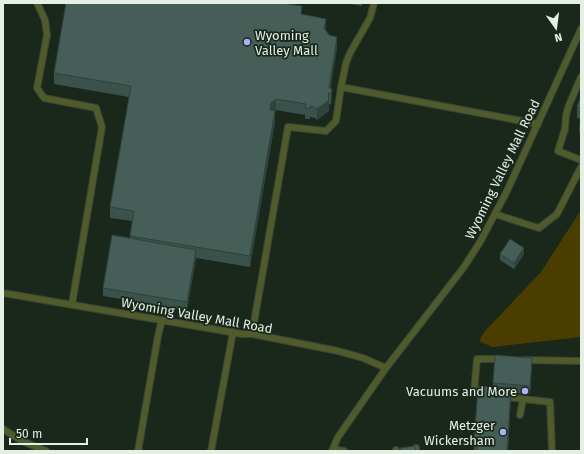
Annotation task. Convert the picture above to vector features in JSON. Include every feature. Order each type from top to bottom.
[{"type":"lane","points":[[36,3],[45,20],[47,35],[36,88],[44,98],[96,108],[102,127],[72,304]]},
{"type":"lane","points":[[252,334],[288,126],[326,131],[336,120],[346,63],[370,18],[374,3]]},
{"type":"lane","name":"Wyoming Valley Mall Road","points":[[332,450],[338,437],[386,368],[464,267],[495,214],[579,39],[581,29]]},
{"type":"lane","points":[[581,77],[569,104],[566,115],[565,129],[558,151],[581,160]]},
{"type":"lane","points":[[341,87],[538,124]]},
{"type":"lane","points":[[495,214],[539,228],[557,214],[581,167]]},
{"type":"lane","name":"Wyoming Valley Mall Road","points":[[3,293],[252,334],[338,351],[363,358],[386,368]]},
{"type":"lane","points":[[138,451],[162,320]]},
{"type":"lane","points":[[211,451],[233,332]]},
{"type":"lane","points":[[494,396],[474,393],[477,359],[509,360]]},
{"type":"lane","points":[[517,360],[581,361]]},
{"type":"lane","points":[[502,397],[550,402],[552,451]]},
{"type":"lane","points":[[520,415],[522,399]]},
{"type":"lane","points":[[3,429],[22,441],[46,451]]},
{"type":"lane","points":[[332,450],[344,451]]},
{"type":"shaded area","points":[[581,210],[581,337],[492,347],[479,341],[485,331],[541,272]]},
{"type":"building","points":[[66,3],[289,3],[288,4],[302,6],[301,14],[326,19],[324,28],[329,35],[337,37],[329,88],[332,89],[331,94],[328,93],[329,100],[317,109],[310,106],[310,108],[305,108],[306,104],[276,99],[271,103],[270,110],[275,111],[250,256],[130,236],[134,211],[110,207],[131,86],[54,73]]},
{"type":"building","points":[[581,96],[581,109],[577,107]]},
{"type":"building","points":[[112,235],[196,250],[187,302],[103,288]]},
{"type":"building","points":[[510,239],[524,248],[514,263],[500,254]]},
{"type":"building","points":[[495,355],[532,358],[530,386],[493,383]]},
{"type":"building","points":[[478,386],[511,388],[507,451],[477,451],[477,444],[474,444]]},
{"type":"building","points":[[415,446],[416,451],[401,451],[400,448]]},
{"type":"place","name":"Wyoming Valley Mall","points":[[247,42]]},
{"type":"place","name":"Vacuums and More","points":[[525,391]]},
{"type":"place","name":"Metzger Wickersham","points":[[503,432]]}]
